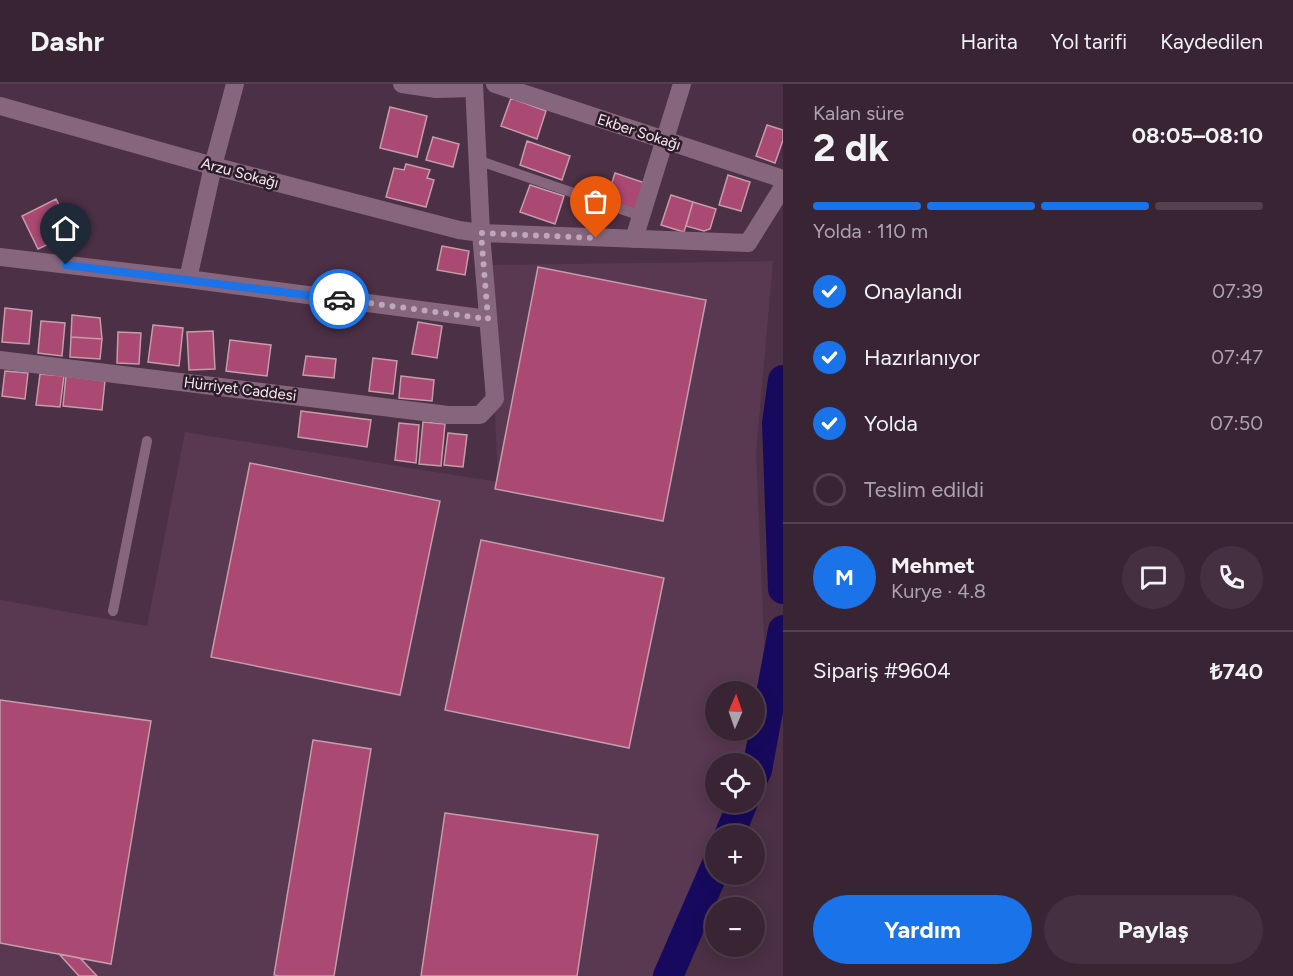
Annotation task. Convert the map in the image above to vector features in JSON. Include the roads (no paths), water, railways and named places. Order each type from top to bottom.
[{"type":"street","points":[[188,279],[213,166],[235,84]]},
{"type":"street","points":[[0,257],[188,279],[488,319],[481,233],[474,86],[436,89],[402,84]]},
{"type":"street","name":"Ekber Sokağı","points":[[495,84],[783,179]]},
{"type":"street","points":[[634,239],[682,84]]},
{"type":"street","name":"Arzu Sokağı","points":[[0,106],[213,166],[459,230],[481,233],[748,243],[783,187]]},
{"type":"street","name":"Hürriyet Caddesi","points":[[0,360],[447,415],[480,415],[495,399],[488,319]]},
{"type":"lane","points":[[477,160],[641,216]]},
{"type":"lane","points":[[114,611],[147,441]]},
{"type":"waterway","points":[[783,380],[777,423],[783,589]]},
{"type":"waterway","points":[[760,753],[783,630]]},
{"type":"waterway","points":[[734,825],[738,813]]},
{"type":"waterway","points":[[668,976],[708,885]]}]
